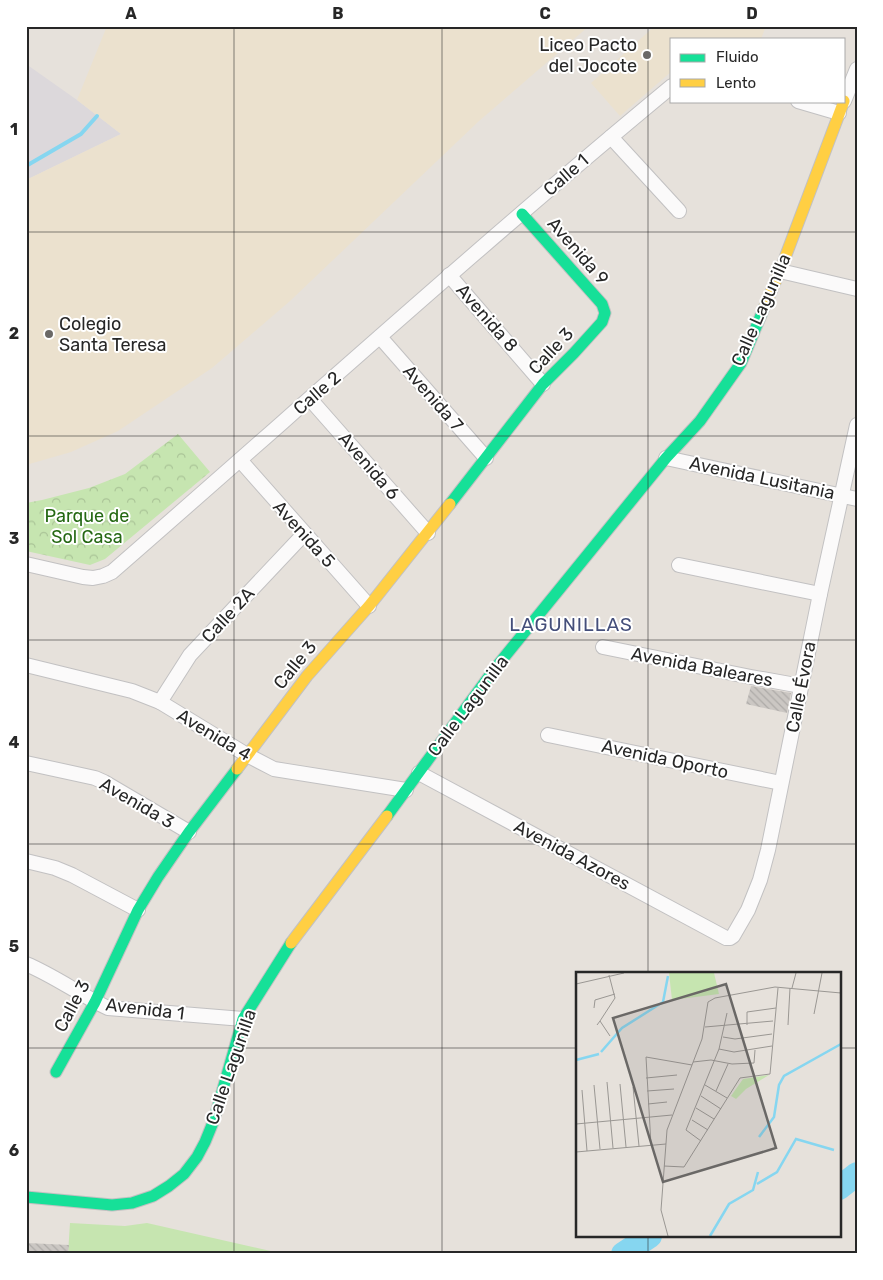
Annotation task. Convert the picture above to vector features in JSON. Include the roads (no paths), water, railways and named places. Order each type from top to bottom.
[{"type":"street","name":"Calle Lagunilla","points":[[846,98],[857,70]]},
{"type":"street","name":"Calle 1","points":[[522,214],[611,136],[670,88]]},
{"type":"street","points":[[809,102],[843,105]]},
{"type":"street","name":"Calle Lagunilla","points":[[26,1197],[112,1205],[132,1203],[153,1196],[169,1186],[184,1174],[197,1157],[206,1142],[214,1120],[243,1019],[295,937],[390,814],[493,670],[666,458],[700,421],[740,363],[780,271],[843,105]]},
{"type":"street","points":[[611,136],[679,211]]},
{"type":"street","name":"Calle 2","points":[[26,564],[93,578],[112,572],[449,275],[522,214]]},
{"type":"street","name":"Avenida 9","points":[[522,214],[602,304],[605,313]]},
{"type":"street","points":[[780,271],[857,289]]},
{"type":"street","name":"Avenida 8","points":[[449,275],[544,384]]},
{"type":"street","name":"Calle 3","points":[[56,1072],[95,1002],[138,910],[189,832],[306,676],[369,606],[544,384],[602,322],[605,313]]},
{"type":"street","name":"Avenida 7","points":[[380,337],[486,458]]},
{"type":"street","name":"Avenida 6","points":[[310,399],[428,533]]},
{"type":"street","name":"Calle Évora","points":[[726,938],[734,936],[748,910],[760,880],[768,850],[820,594],[857,425]]},
{"type":"street","name":"Avenida Lusitania","points":[[666,458],[857,499]]},
{"type":"street","name":"Avenida 5","points":[[240,460],[369,606]]},
{"type":"street","name":"Calle 2A","points":[[160,702],[190,655],[304,534]]},
{"type":"street","points":[[679,564],[820,594]]},
{"type":"street","name":"Avenida Baleares","points":[[603,647],[801,686]]},
{"type":"street","name":"Avenida 4","points":[[26,665],[132,691],[160,702],[274,769],[406,790]]},
{"type":"street","name":"Avenida Oporto","points":[[548,735],[782,783]]},
{"type":"street","name":"Avenida 3","points":[[26,763],[95,778],[189,832]]},
{"type":"street","name":"Avenida Azores","points":[[419,773],[726,938]]},
{"type":"street","points":[[26,861],[72,875],[138,910]]},
{"type":"street","name":"Avenida 1","points":[[26,964],[39,969],[108,1008],[243,1019]]},
{"type":"waterway","points":[[26,166],[81,134],[97,116]]},
{"type":"waterway","points":[[840,1187],[857,1174]]},
{"type":"waterway","points":[[623,1254],[647,1238]]},
{"type":"place","name":"Liceo Pacto del Jocote","points":[[647,55]]},
{"type":"place","name":"Colegio Santa Teresa","points":[[49,334]]},
{"type":"district","name":"LAGUNILLAS","points":[[571,624]]},
{"type":"park label","name":"Parque de Sol Casa","points":[[87,526]]}]
